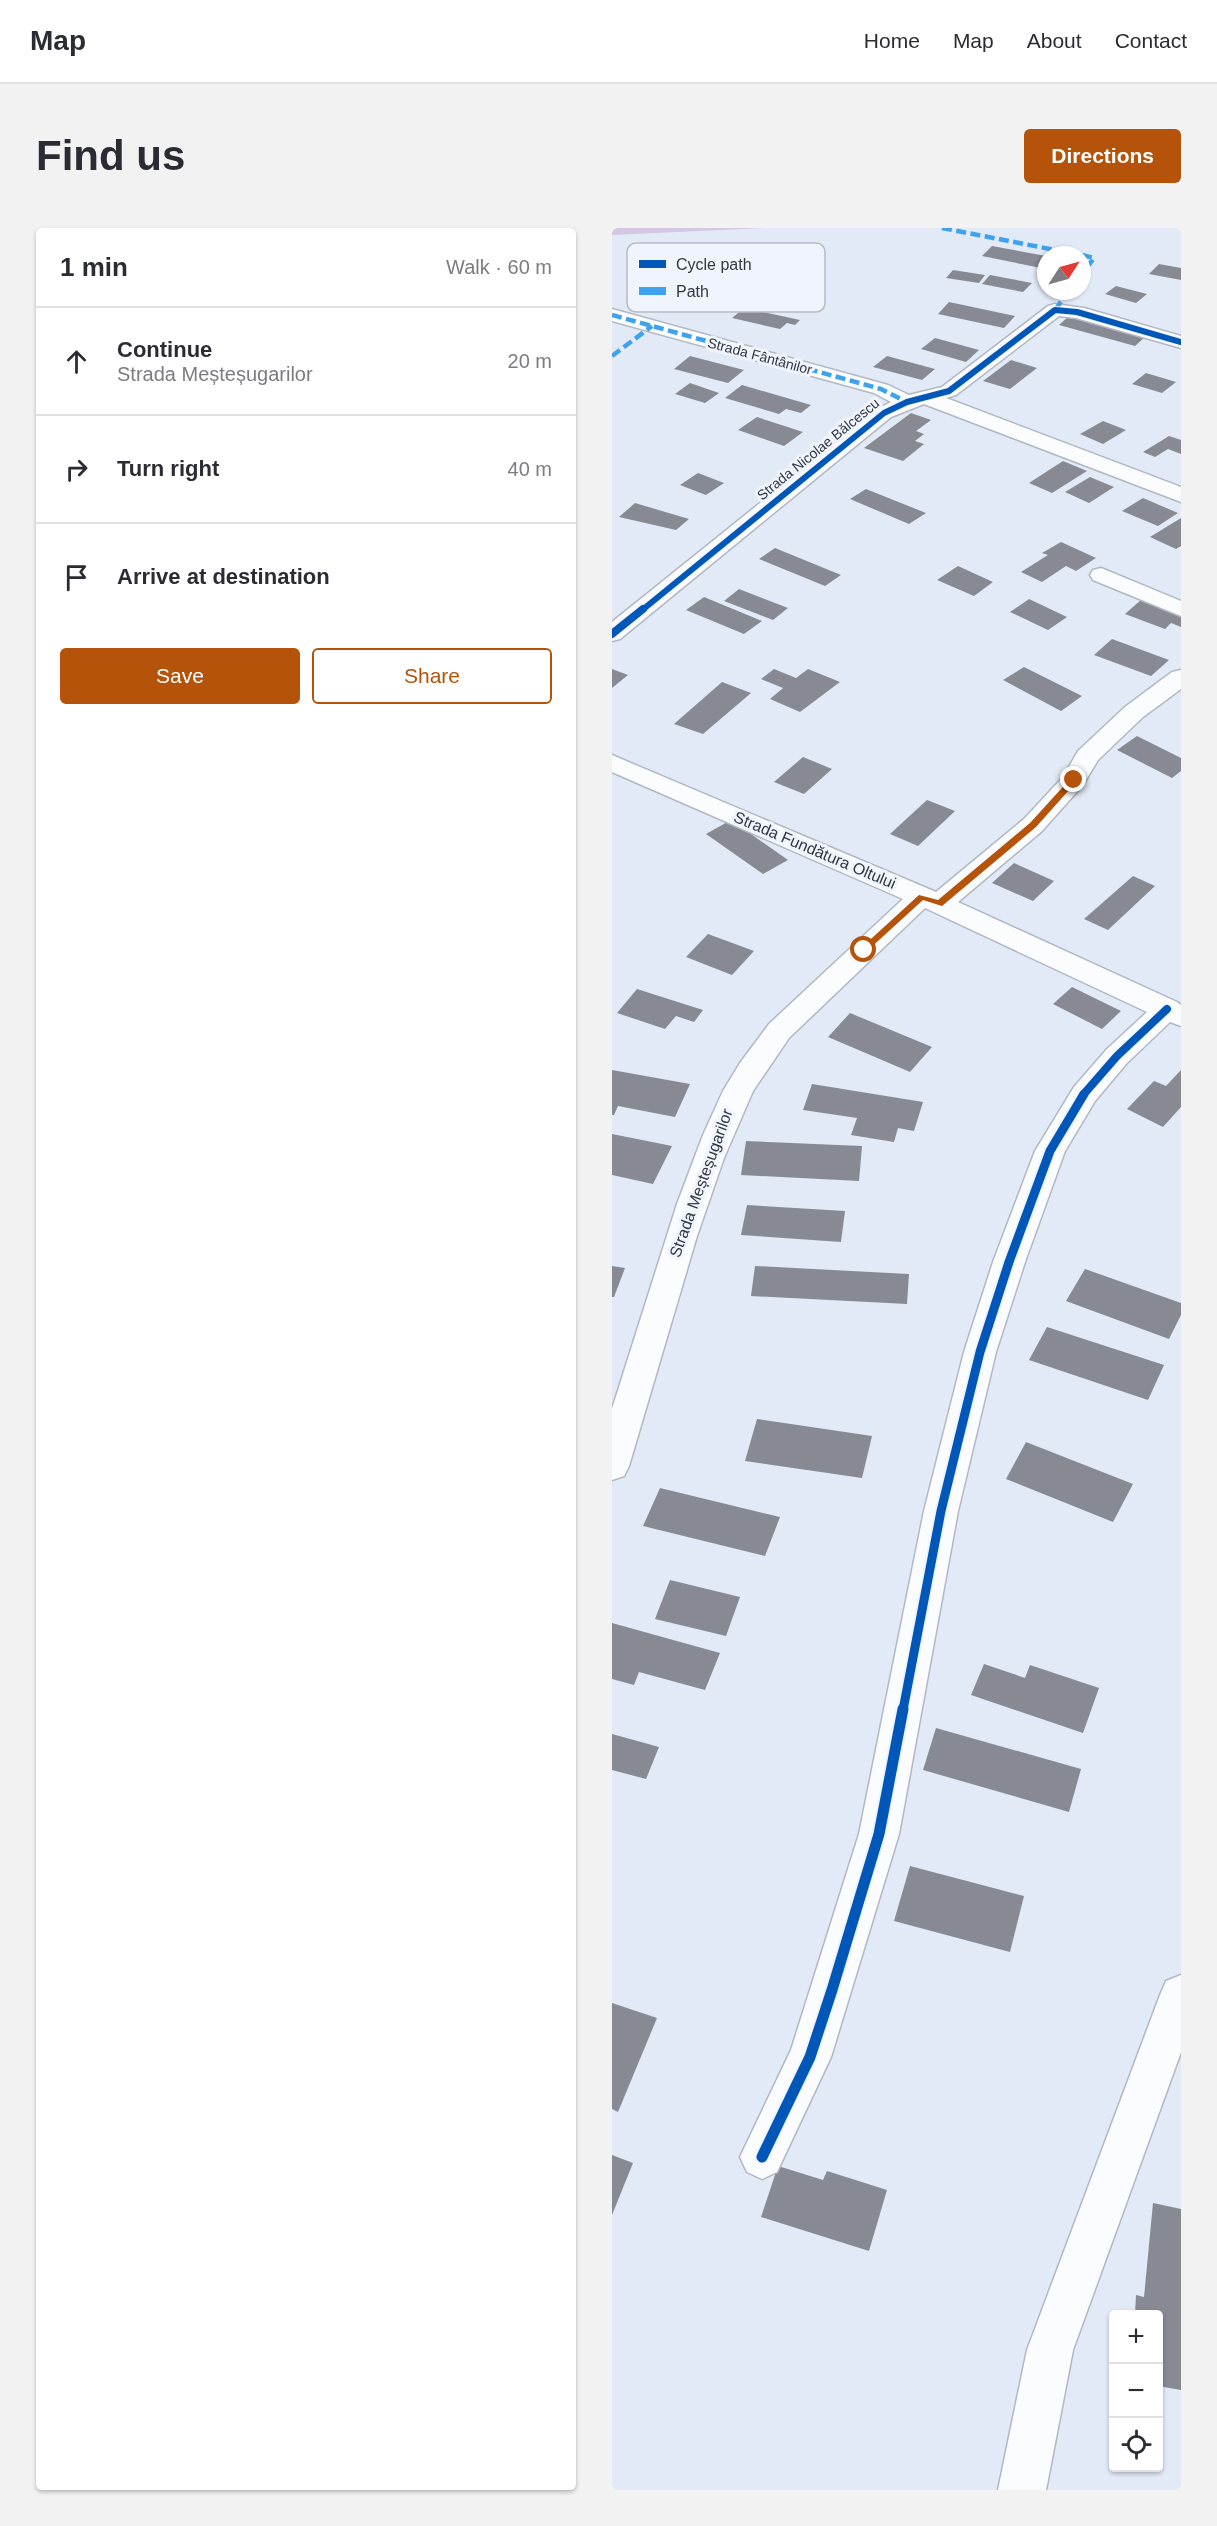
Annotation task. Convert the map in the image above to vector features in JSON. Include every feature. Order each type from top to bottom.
[{"type":"street","name":"Strada Nicolae Bălcescu","points":[[612,634],[884,413],[949,391],[1055,310],[1077,312],[1181,342]]},
{"type":"street","name":"Strada Fântânilor","points":[[612,315],[917,400],[1181,495]]},
{"type":"street","points":[[1101,575],[1181,609]]},
{"type":"street","name":"Strada Meșteșugarilor","points":[[612,1466],[676,1249],[715,1140],[732,1100],[759,1053],[779,1030],[930,900],[1033,825],[1074,780],[1087,756],[1134,712],[1181,677]]},
{"type":"street","name":"Strada Fundătura Oltului","points":[[612,763],[930,900],[1174,1012]]},
{"type":"street","points":[[762,2157],[810,2057],[879,1834],[941,1511],[981,1352],[1009,1262],[1050,1151],[1084,1094],[1117,1056],[1174,1012]]},
{"type":"street","points":[[1022,2490],[1050,2350],[1181,1995]]},
{"type":"shaded area","points":[[612,228],[764,228],[612,235]]},
{"type":"building","points":[[992,246],[1037,254],[1037,267],[982,256]]},
{"type":"building","points":[[1159,264],[1181,268],[1181,280],[1149,274]]},
{"type":"building","points":[[953,270],[985,275],[979,283],[946,278]]},
{"type":"building","points":[[990,275],[1032,283],[1023,292],[982,284]]},
{"type":"building","points":[[1116,286],[1147,294],[1136,303],[1105,294]]},
{"type":"building","points":[[949,302],[1015,316],[1004,328],[938,314]]},
{"type":"building","points":[[739,312],[763,312],[800,320],[795,325],[787,323],[780,329],[732,318]]},
{"type":"building","points":[[1069,316],[1145,337],[1135,346],[1059,325]]},
{"type":"building","points":[[935,338],[979,350],[966,362],[921,349]]},
{"type":"building","points":[[690,356],[744,370],[728,383],[674,369]]},
{"type":"building","points":[[887,356],[935,369],[922,380],[873,367]]},
{"type":"building","points":[[1011,360],[1037,368],[1010,389],[983,381]]},
{"type":"building","points":[[1146,373],[1176,382],[1162,393],[1132,384]]},
{"type":"building","points":[[690,383],[719,393],[705,403],[675,394]]},
{"type":"building","points":[[742,385],[811,405],[801,413],[786,409],[779,414],[725,398]]},
{"type":"building","points":[[911,413],[931,420],[916,431],[924,434],[915,441],[924,444],[903,461],[864,448]]},
{"type":"building","points":[[757,417],[803,432],[784,446],[738,430]]},
{"type":"building","points":[[1103,421],[1126,430],[1103,444],[1080,434]]},
{"type":"building","points":[[1169,436],[1181,440],[1181,454],[1168,449],[1155,457],[1143,452]]},
{"type":"building","points":[[1063,461],[1087,471],[1052,493],[1029,483]]},
{"type":"building","points":[[698,473],[724,483],[706,495],[680,485]]},
{"type":"building","points":[[1090,477],[1114,487],[1089,503],[1065,492]]},
{"type":"building","points":[[866,489],[926,513],[909,524],[850,499]]},
{"type":"building","points":[[1143,498],[1178,513],[1158,526],[1122,511]]},
{"type":"building","points":[[635,503],[689,519],[676,530],[619,517]]},
{"type":"building","points":[[1181,518],[1181,546],[1176,549],[1150,537]]},
{"type":"building","points":[[1061,542],[1096,558],[1076,571],[1066,566],[1042,582],[1021,572],[1048,555],[1042,553]]},
{"type":"building","points":[[775,548],[841,575],[825,586],[759,559]]},
{"type":"building","points":[[958,566],[993,582],[974,596],[937,580]]},
{"type":"building","points":[[739,589],[788,608],[773,620],[724,601]]},
{"type":"building","points":[[704,597],[762,621],[744,634],[686,610]]},
{"type":"building","points":[[1029,599],[1067,617],[1048,630],[1010,612]]},
{"type":"building","points":[[1141,600],[1181,615],[1181,627],[1171,623],[1165,629],[1125,614]]},
{"type":"building","points":[[1112,639],[1169,660],[1151,676],[1094,655]]},
{"type":"building","points":[[1024,667],[1082,696],[1061,711],[1003,680]]},
{"type":"building","points":[[612,669],[628,675],[612,688]]},
{"type":"building","points":[[774,669],[796,678],[808,669],[840,682],[800,712],[770,699],[783,688],[761,679]]},
{"type":"building","points":[[722,682],[751,693],[703,734],[674,724]]},
{"type":"building","points":[[1137,736],[1181,758],[1181,771],[1172,778],[1117,750]]},
{"type":"building","points":[[803,757],[832,769],[804,794],[774,782]]},
{"type":"building","points":[[927,800],[955,811],[918,846],[890,834]]},
{"type":"building","points":[[731,820],[788,860],[763,874],[706,834]]},
{"type":"building","points":[[1014,863],[1054,881],[1033,901],[992,883]]},
{"type":"building","points":[[1133,876],[1155,886],[1108,930],[1084,919]]},
{"type":"building","points":[[708,934],[754,951],[732,975],[686,957]]},
{"type":"building","points":[[1072,987],[1121,1011],[1102,1029],[1053,1004]]},
{"type":"building","points":[[637,989],[703,1010],[694,1022],[676,1016],[665,1029],[617,1013]]},
{"type":"building","points":[[850,1013],[932,1047],[910,1072],[828,1037]]},
{"type":"building","points":[[612,1070],[690,1084],[675,1117],[618,1106],[612,1115]]},
{"type":"building","points":[[1181,1070],[1181,1107],[1163,1127],[1127,1109],[1154,1081],[1166,1086]]},
{"type":"building","points":[[812,1084],[923,1102],[914,1131],[898,1128],[894,1142],[851,1135],[857,1118],[803,1110]]},
{"type":"building","points":[[612,1134],[672,1146],[653,1184],[612,1175]]},
{"type":"building","points":[[746,1141],[862,1146],[859,1181],[741,1175]]},
{"type":"building","points":[[747,1205],[845,1211],[841,1242],[741,1235]]},
{"type":"building","points":[[612,1266],[625,1268],[614,1297],[612,1297]]},
{"type":"building","points":[[755,1266],[909,1274],[907,1304],[751,1296]]},
{"type":"building","points":[[1085,1269],[1181,1303],[1181,1315],[1169,1339],[1066,1301]]},
{"type":"building","points":[[1047,1327],[1164,1365],[1148,1400],[1029,1360]]},
{"type":"building","points":[[757,1419],[872,1436],[862,1478],[745,1461]]},
{"type":"building","points":[[1026,1442],[1133,1484],[1113,1522],[1006,1479]]},
{"type":"building","points":[[660,1488],[780,1517],[765,1556],[643,1526]]},
{"type":"building","points":[[670,1580],[740,1597],[726,1636],[655,1619]]},
{"type":"building","points":[[612,1623],[720,1653],[705,1690],[639,1672],[634,1685],[612,1679]]},
{"type":"building","points":[[984,1664],[1025,1678],[1030,1665],[1099,1688],[1083,1733],[971,1695]]},
{"type":"building","points":[[936,1728],[1081,1769],[1069,1812],[923,1770]]},
{"type":"building","points":[[612,1734],[659,1747],[646,1779],[612,1770]]},
{"type":"building","points":[[910,1866],[1024,1896],[1010,1952],[894,1921]]},
{"type":"building","points":[[612,2003],[657,2018],[618,2112],[612,2109]]},
{"type":"building","points":[[612,2155],[633,2163],[612,2215]]},
{"type":"building","points":[[778,2166],[823,2180],[827,2171],[887,2190],[869,2251],[761,2217]]},
{"type":"building","points":[[1153,2203],[1181,2209],[1181,2390],[1163,2387],[1163,2310],[1135,2310],[1136,2295],[1144,2297]]},
{"type":"marked path","points":[[942,228],[1037,246]]},
{"type":"marked path","points":[[1091,257],[1094,258],[1091,262]]},
{"type":"marked path","points":[[1055,310],[1062,300]]},
{"type":"marked path","points":[[612,315],[881,389],[907,402]]},
{"type":"marked path","points":[[612,356],[652,326]]},
{"type":"cycle path","points":[[612,634],[884,413],[907,402],[949,391],[1055,310],[1077,312],[1181,342]]},
{"type":"cycle path","points":[[762,2157],[810,2057],[879,1834],[941,1511],[980,1352],[1009,1262],[1050,1151],[1084,1094],[1117,1056],[1167,1009]]},
{"type":"route","points":[[864,950],[922,896],[939,904],[1033,825],[1074,780]]}]
